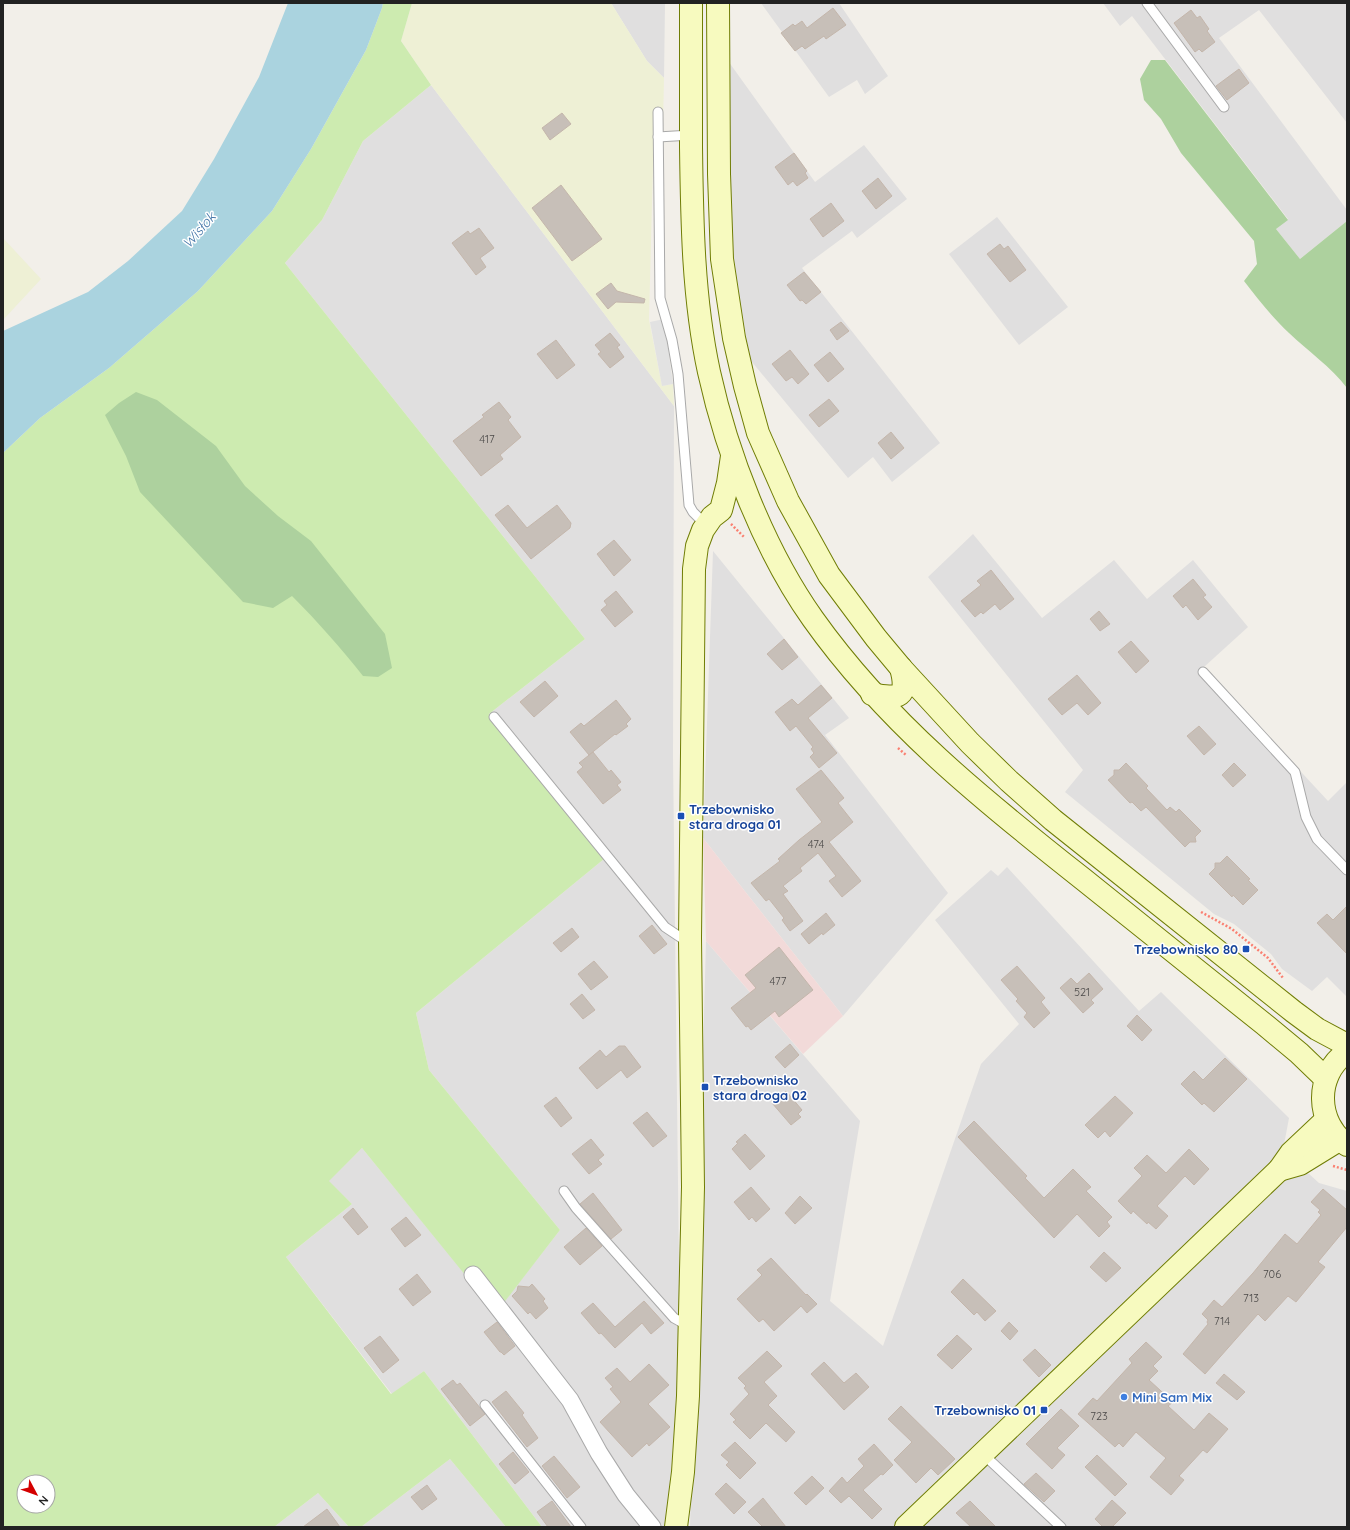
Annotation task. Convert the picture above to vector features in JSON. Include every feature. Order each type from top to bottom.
[{"type":"main road","points":[[691,3],[691,135],[694,263],[699,316],[708,370],[732,456],[758,518],[790,582],[811,616],[832,644],[872,694],[909,731],[1010,822],[1264,1024],[1299,1053],[1326,1079]]},
{"type":"main road","points":[[718,3],[719,195],[722,259],[734,338],[756,427],[792,508],[829,575],[876,638],[901,668],[970,743],[1009,781],[1053,820],[1294,1012],[1317,1029],[1347,1045]]},
{"type":"main road","points":[[676,1527],[683,1472],[686,1426],[693,1187],[690,938],[694,569],[697,546],[706,525],[712,517],[721,510],[728,483],[732,456]]},
{"type":"main road","points":[[721,510],[758,518]]},
{"type":"main road","points":[[872,694],[884,697],[896,697],[903,691],[905,682],[901,668]]},
{"type":"main road","points":[[1279,1170],[1300,1164],[1343,1143],[1332,1131],[1326,1120],[1323,1107],[1323,1092],[1326,1079],[1332,1066],[1347,1052]]},
{"type":"main road","points":[[906,1527],[1279,1170],[1291,1153],[1326,1120]]},
{"type":"street","points":[[473,1275],[570,1400],[602,1459],[626,1495],[652,1527]]},
{"type":"lane","points":[[1146,3],[1224,107]]},
{"type":"lane","points":[[658,112],[660,298],[672,340],[678,374],[689,506],[706,525]]},
{"type":"lane","points":[[658,137],[691,135]]},
{"type":"lane","points":[[1203,672],[1295,772],[1306,817],[1317,839],[1347,870]]},
{"type":"lane","points":[[494,717],[665,927],[683,939],[690,938]]},
{"type":"lane","points":[[564,1192],[576,1208],[664,1308],[674,1318],[683,1323],[690,1323]]},
{"type":"lane","points":[[485,1405],[581,1527]]},
{"type":"lane","points":[[983,1454],[1061,1527]]},
{"type":"path","points":[[1198,911],[1232,929],[1268,958],[1286,982]]},
{"type":"shaded area","points":[[611,3],[665,3],[664,78],[647,61]]},
{"type":"shaded area","points":[[761,3],[839,3],[888,76],[865,94],[857,80],[829,97]]},
{"type":"shaded area","points":[[1103,3],[1347,3],[1347,123],[1259,10],[1219,38],[1347,210],[1347,221],[1300,259],[1276,229],[1288,219],[1132,16],[1120,26]]},
{"type":"shaded area","points":[[726,58],[815,182],[864,145],[907,199],[857,238],[852,231],[802,268],[940,443],[892,482],[873,457],[848,478],[747,356],[728,226]]},
{"type":"shaded area","points":[[431,85],[674,406],[673,757],[680,1352],[675,1437],[665,1527],[542,1527],[424,1371],[392,1394],[286,1257],[352,1204],[328,1181],[362,1148],[496,1312],[560,1230],[429,1070],[416,1013],[604,859],[489,714],[585,639],[285,263],[322,220],[363,141]]},
{"type":"shaded area","points":[[997,217],[1068,307],[1019,345],[949,254]]},
{"type":"shaded area","points":[[664,319],[673,384],[662,386],[650,322]]},
{"type":"shaded area","points":[[973,534],[1042,618],[1114,560],[1147,599],[1193,560],[1248,627],[1204,667],[1328,801],[1347,782],[1347,997],[1327,977],[1312,991],[1282,969],[1271,954],[1234,924],[1214,914],[1065,792],[1083,770],[928,577]]},
{"type":"shaded area","points":[[713,551],[849,718],[825,735],[948,893],[843,1016],[703,838]]},
{"type":"shaded area","points":[[703,838],[843,1016],[803,1054],[706,941]]},
{"type":"shaded area","points":[[1007,867],[1139,1011],[1161,992],[1289,1118],[1283,1150],[1319,1183],[1347,1191],[1347,1527],[690,1527],[706,941],[860,1121],[830,1301],[883,1346],[981,1064],[1019,1024],[935,920],[991,870],[998,876]]},
{"type":"shaded area","points":[[450,1459],[506,1527],[361,1527]]},
{"type":"shaded area","points":[[318,1493],[349,1527],[274,1527]]},
{"type":"green space","points":[[383,3],[412,3],[401,41],[431,85],[363,141],[322,220],[285,263],[585,639],[489,714],[604,859],[416,1013],[429,1070],[560,1230],[496,1313],[362,1148],[329,1181],[352,1204],[286,1257],[391,1394],[424,1371],[542,1527],[506,1527],[450,1459],[361,1527],[349,1527],[318,1493],[274,1527],[3,1527],[3,453],[40,418],[109,368],[198,291],[272,211],[311,149],[366,50]]},
{"type":"green space","points":[[412,3],[611,3],[647,61],[664,78],[663,125],[654,126],[649,320],[662,386],[673,384],[674,406],[431,85],[401,41]]},
{"type":"green space","points":[[1151,60],[1165,60],[1288,220],[1276,229],[1300,259],[1347,221],[1347,388],[1327,366],[1283,327],[1265,308],[1244,281],[1257,264],[1254,241],[1181,153],[1161,119],[1144,100],[1140,79]]},
{"type":"green space","points":[[3,238],[41,279],[3,320]]},
{"type":"green space","points":[[136,392],[157,400],[216,446],[245,486],[278,516],[311,541],[385,634],[392,668],[378,677],[363,676],[329,635],[292,596],[273,608],[243,602],[140,492],[126,456],[105,415],[119,403]]},
{"type":"water","name":"Wisłok","points":[[288,3],[383,3],[366,50],[311,149],[272,211],[198,291],[109,368],[40,418],[3,453],[3,331],[88,292],[128,261],[182,211],[214,159],[259,77]]},
{"type":"building","points":[[833,8],[846,25],[826,39],[824,36],[805,49],[802,46],[795,51],[781,33],[793,24],[795,26],[802,21],[807,28]]},
{"type":"building","points":[[1191,10],[1197,18],[1200,16],[1209,29],[1207,31],[1215,42],[1202,52],[1199,49],[1195,52],[1174,23]]},
{"type":"building","points":[[1239,69],[1249,83],[1227,100],[1216,86]]},
{"type":"building","points":[[562,113],[571,124],[550,140],[542,128]]},
{"type":"building","points":[[794,153],[807,171],[805,173],[808,178],[797,186],[793,181],[788,185],[775,167]]},
{"type":"building","points":[[878,178],[892,196],[876,209],[862,191]]},
{"type":"building","points":[[561,185],[602,239],[572,261],[532,208]]},
{"type":"building","points":[[831,203],[844,221],[823,237],[810,219]]},
{"type":"building","points":[[479,228],[494,248],[480,258],[486,267],[476,275],[452,243],[468,231],[470,234]]},
{"type":"building","points":[[1000,244],[1004,249],[1008,246],[1026,270],[1010,282],[987,254]]},
{"type":"building","points":[[804,272],[821,292],[806,304],[802,300],[800,301],[787,285]]},
{"type":"building","points":[[611,283],[617,291],[645,299],[644,303],[616,302],[608,309],[596,294]]},
{"type":"building","points":[[841,322],[849,331],[837,340],[830,330]]},
{"type":"building","points":[[610,333],[620,345],[617,347],[624,357],[610,368],[598,354],[601,352],[595,345]]},
{"type":"building","points":[[556,340],[575,365],[557,379],[537,354]]},
{"type":"building","points":[[790,350],[809,374],[798,384],[792,377],[786,381],[772,364]]},
{"type":"building","points":[[830,352],[844,369],[828,382],[814,365]]},
{"type":"building","points":[[829,399],[839,411],[819,427],[809,415]]},
{"type":"building","points":[[499,402],[511,417],[508,420],[521,437],[500,455],[503,459],[481,476],[453,441],[484,417],[482,415]]},
{"type":"building","points":[[891,432],[904,448],[891,459],[878,443]]},
{"type":"building","points":[[508,505],[527,528],[557,505],[571,523],[570,528],[531,559],[495,515]]},
{"type":"building","points":[[614,540],[631,560],[614,576],[597,554]]},
{"type":"building","points":[[991,570],[1014,599],[1000,610],[995,604],[983,614],[981,612],[975,617],[961,601],[981,585],[977,581]]},
{"type":"building","points":[[1193,579],[1206,595],[1203,597],[1212,607],[1198,620],[1186,605],[1183,608],[1173,596]]},
{"type":"building","points":[[616,591],[633,612],[615,627],[601,610],[607,605],[604,601]]},
{"type":"building","points":[[1099,611],[1110,624],[1100,631],[1090,619]]},
{"type":"building","points":[[784,639],[798,657],[782,670],[767,654]]},
{"type":"building","points":[[1131,641],[1149,661],[1136,673],[1118,652]]},
{"type":"building","points":[[1077,675],[1101,703],[1088,715],[1077,703],[1062,715],[1048,699]]},
{"type":"building","points":[[545,681],[558,696],[534,717],[520,702]]},
{"type":"building","points":[[821,685],[832,698],[808,718],[837,753],[819,768],[810,757],[814,753],[811,749],[813,747],[796,726],[790,731],[775,712],[792,699],[798,705]]},
{"type":"building","points":[[616,700],[631,719],[626,724],[628,726],[616,735],[615,734],[589,755],[570,732],[581,723],[584,726]]},
{"type":"building","points":[[1199,726],[1216,744],[1204,755],[1187,736]]},
{"type":"building","points":[[593,752],[609,772],[611,770],[621,782],[617,785],[621,790],[603,804],[577,772],[583,767],[579,763]]},
{"type":"building","points":[[1126,763],[1148,786],[1146,788],[1167,810],[1170,807],[1176,812],[1179,809],[1201,831],[1195,837],[1196,842],[1190,842],[1185,847],[1146,807],[1141,811],[1132,802],[1130,803],[1108,780],[1114,775],[1114,770],[1119,770]]},
{"type":"building","points":[[1234,763],[1246,775],[1233,787],[1222,775]]},
{"type":"building","points":[[821,770],[844,798],[838,803],[853,822],[829,842],[861,881],[842,897],[829,881],[836,876],[818,853],[800,868],[802,871],[783,886],[788,891],[783,894],[803,921],[790,931],[782,920],[784,918],[769,899],[766,901],[751,883],[780,861],[778,859],[822,822],[796,789]]},
{"type":"building","points":[[1227,856],[1250,879],[1248,880],[1258,890],[1243,905],[1233,895],[1232,897],[1209,874],[1215,868],[1215,863],[1220,863]]},
{"type":"building","points":[[1347,906],[1347,954],[1317,923],[1327,914],[1333,920]]},
{"type":"building","points":[[826,913],[835,925],[823,935],[822,933],[809,944],[801,934]]},
{"type":"building","points":[[652,925],[667,944],[654,954],[639,936]]},
{"type":"building","points":[[572,928],[579,937],[561,952],[553,943]]},
{"type":"building","points":[[779,947],[813,990],[779,1017],[775,1011],[751,1030],[748,1026],[746,1027],[731,1008],[756,988],[745,975]]},
{"type":"building","points":[[594,961],[608,977],[591,990],[578,974]]},
{"type":"building","points":[[1017,966],[1045,998],[1041,1002],[1050,1013],[1034,1028],[1024,1017],[1027,1013],[1016,1001],[1018,999],[1001,980]]},
{"type":"building","points":[[1089,973],[1103,989],[1091,1000],[1094,1003],[1083,1013],[1060,988],[1071,978],[1077,984]]},
{"type":"building","points":[[582,994],[595,1010],[583,1019],[570,1004]]},
{"type":"building","points":[[1137,1015],[1152,1030],[1142,1041],[1127,1026]]},
{"type":"building","points":[[790,1044],[799,1055],[785,1068],[775,1057]]},
{"type":"building","points":[[619,1046],[625,1046],[641,1067],[627,1078],[621,1070],[597,1089],[579,1068],[600,1050],[606,1057]]},
{"type":"building","points":[[1225,1058],[1247,1079],[1214,1112],[1204,1103],[1202,1105],[1181,1084],[1194,1071],[1203,1080]]},
{"type":"building","points":[[786,1091],[802,1110],[798,1114],[801,1117],[791,1125],[772,1103]]},
{"type":"building","points":[[1115,1096],[1133,1113],[1110,1137],[1105,1131],[1098,1138],[1085,1125]]},
{"type":"building","points":[[556,1097],[572,1118],[561,1127],[544,1106]]},
{"type":"building","points":[[647,1112],[667,1136],[653,1147],[633,1123]]},
{"type":"building","points":[[974,1121],[1027,1176],[1025,1178],[1044,1198],[1073,1169],[1091,1187],[1086,1191],[1112,1217],[1107,1222],[1110,1226],[1099,1237],[1077,1214],[1054,1238],[958,1137]]},
{"type":"building","points":[[745,1134],[765,1156],[750,1170],[732,1149],[738,1143],[736,1142]]},
{"type":"building","points":[[591,1139],[604,1155],[598,1160],[602,1164],[589,1174],[572,1154]]},
{"type":"building","points":[[1189,1149],[1209,1169],[1194,1185],[1185,1176],[1157,1206],[1168,1216],[1156,1229],[1148,1222],[1147,1224],[1133,1211],[1131,1214],[1118,1201],[1142,1176],[1134,1168],[1147,1155],[1166,1173]]},
{"type":"building","points":[[751,1187],[770,1209],[756,1222],[752,1217],[749,1220],[734,1202]]},
{"type":"building","points":[[1323,1189],[1347,1210],[1347,1227],[1318,1262],[1325,1267],[1296,1302],[1288,1296],[1265,1321],[1258,1314],[1205,1374],[1183,1354],[1208,1324],[1208,1320],[1202,1314],[1214,1300],[1222,1307],[1253,1273],[1285,1234],[1297,1244],[1321,1215],[1318,1212],[1320,1210],[1311,1202]]},
{"type":"building","points":[[593,1193],[622,1230],[611,1239],[580,1204]]},
{"type":"building","points":[[800,1196],[812,1208],[795,1224],[785,1213]]},
{"type":"building","points":[[353,1208],[368,1227],[358,1235],[343,1217]]},
{"type":"building","points":[[406,1217],[421,1235],[405,1247],[391,1229]]},
{"type":"building","points":[[586,1228],[602,1246],[580,1265],[564,1247]]},
{"type":"building","points":[[1104,1252],[1121,1268],[1106,1282],[1090,1267]]},
{"type":"building","points":[[771,1258],[806,1295],[807,1294],[817,1304],[807,1313],[801,1306],[774,1331],[763,1319],[759,1322],[737,1299],[762,1275],[757,1270]]},
{"type":"building","points":[[417,1274],[431,1292],[413,1306],[399,1289]]},
{"type":"building","points":[[963,1279],[996,1311],[985,1321],[977,1312],[974,1315],[951,1292]]},
{"type":"building","points":[[532,1284],[545,1299],[543,1301],[548,1308],[536,1319],[530,1312],[528,1314],[512,1296],[517,1291],[518,1286],[529,1287]]},
{"type":"building","points":[[644,1301],[664,1323],[651,1334],[642,1323],[615,1348],[601,1333],[599,1334],[581,1313],[593,1303],[615,1327]]},
{"type":"building","points":[[497,1322],[515,1346],[504,1355],[484,1332]]},
{"type":"building","points":[[1009,1322],[1018,1331],[1010,1340],[1001,1331]]},
{"type":"building","points":[[957,1335],[972,1349],[952,1369],[937,1355]]},
{"type":"building","points":[[380,1336],[399,1360],[383,1373],[364,1348]]},
{"type":"building","points":[[1146,1342],[1162,1357],[1153,1366],[1158,1371],[1149,1380],[1173,1402],[1168,1406],[1194,1430],[1209,1413],[1228,1429],[1207,1453],[1203,1450],[1179,1476],[1184,1480],[1171,1495],[1150,1477],[1166,1458],[1136,1432],[1123,1447],[1119,1443],[1115,1447],[1078,1414],[1093,1398],[1097,1401],[1132,1363],[1129,1359]]},
{"type":"building","points":[[1035,1349],[1051,1365],[1039,1377],[1023,1360]]},
{"type":"building","points":[[767,1351],[782,1366],[764,1382],[777,1396],[768,1405],[795,1432],[786,1442],[766,1423],[750,1439],[733,1422],[736,1420],[730,1414],[749,1394],[744,1388],[746,1386],[738,1378]]},
{"type":"building","points":[[824,1362],[844,1383],[856,1373],[869,1387],[844,1410],[811,1374]]},
{"type":"building","points":[[649,1364],[669,1385],[648,1404],[670,1427],[649,1446],[647,1443],[632,1457],[600,1422],[621,1402],[610,1389],[613,1387],[605,1378],[617,1368],[630,1382]]},
{"type":"building","points":[[1224,1374],[1245,1392],[1237,1400],[1216,1383]]},
{"type":"building","points":[[453,1380],[457,1385],[460,1383],[485,1414],[470,1426],[441,1389]]},
{"type":"building","points":[[506,1391],[524,1413],[522,1415],[538,1438],[527,1447],[492,1402]]},
{"type":"building","points":[[901,1406],[955,1459],[938,1475],[931,1468],[916,1483],[894,1460],[912,1442],[888,1419]]},
{"type":"building","points":[[1061,1409],[1079,1426],[1057,1448],[1065,1455],[1052,1469],[1026,1444]]},
{"type":"building","points":[[735,1442],[756,1463],[740,1479],[726,1465],[729,1462],[721,1455]]},
{"type":"building","points":[[874,1444],[893,1465],[883,1475],[881,1474],[863,1490],[882,1509],[872,1519],[849,1496],[841,1503],[829,1491],[842,1477],[847,1483],[864,1466],[858,1459]]},
{"type":"building","points":[[513,1452],[529,1472],[515,1484],[499,1464]]},
{"type":"building","points":[[1097,1455],[1127,1484],[1115,1496],[1085,1467]]},
{"type":"building","points":[[554,1456],[580,1487],[567,1498],[542,1466]]},
{"type":"building","points":[[1036,1473],[1055,1491],[1044,1502],[1024,1484]]},
{"type":"building","points":[[812,1476],[824,1488],[806,1505],[794,1493]]},
{"type":"building","points":[[726,1483],[746,1502],[734,1514],[715,1494]]},
{"type":"building","points":[[427,1485],[437,1499],[422,1510],[411,1497]]},
{"type":"building","points":[[763,1498],[786,1527],[763,1527],[748,1512]]},
{"type":"building","points":[[1112,1500],[1126,1513],[1112,1527],[1103,1527],[1095,1519]]},
{"type":"building","points":[[552,1501],[571,1527],[548,1527],[537,1512]]},
{"type":"building","points":[[970,1501],[996,1527],[971,1527],[956,1513]]},
{"type":"building","points":[[327,1509],[340,1527],[303,1527]]},
{"type":"place","name":"Trzebownisko stara droga 01","points":[[681,816]]},
{"type":"place","name":"Trzebownisko 80","points":[[1246,949]]},
{"type":"place","name":"Trzebownisko stara droga 02","points":[[705,1087]]},
{"type":"place","name":"Mini Sam Mix","points":[[1124,1397]]},
{"type":"place","name":"Trzebownisko 01","points":[[1044,1410]]}]
